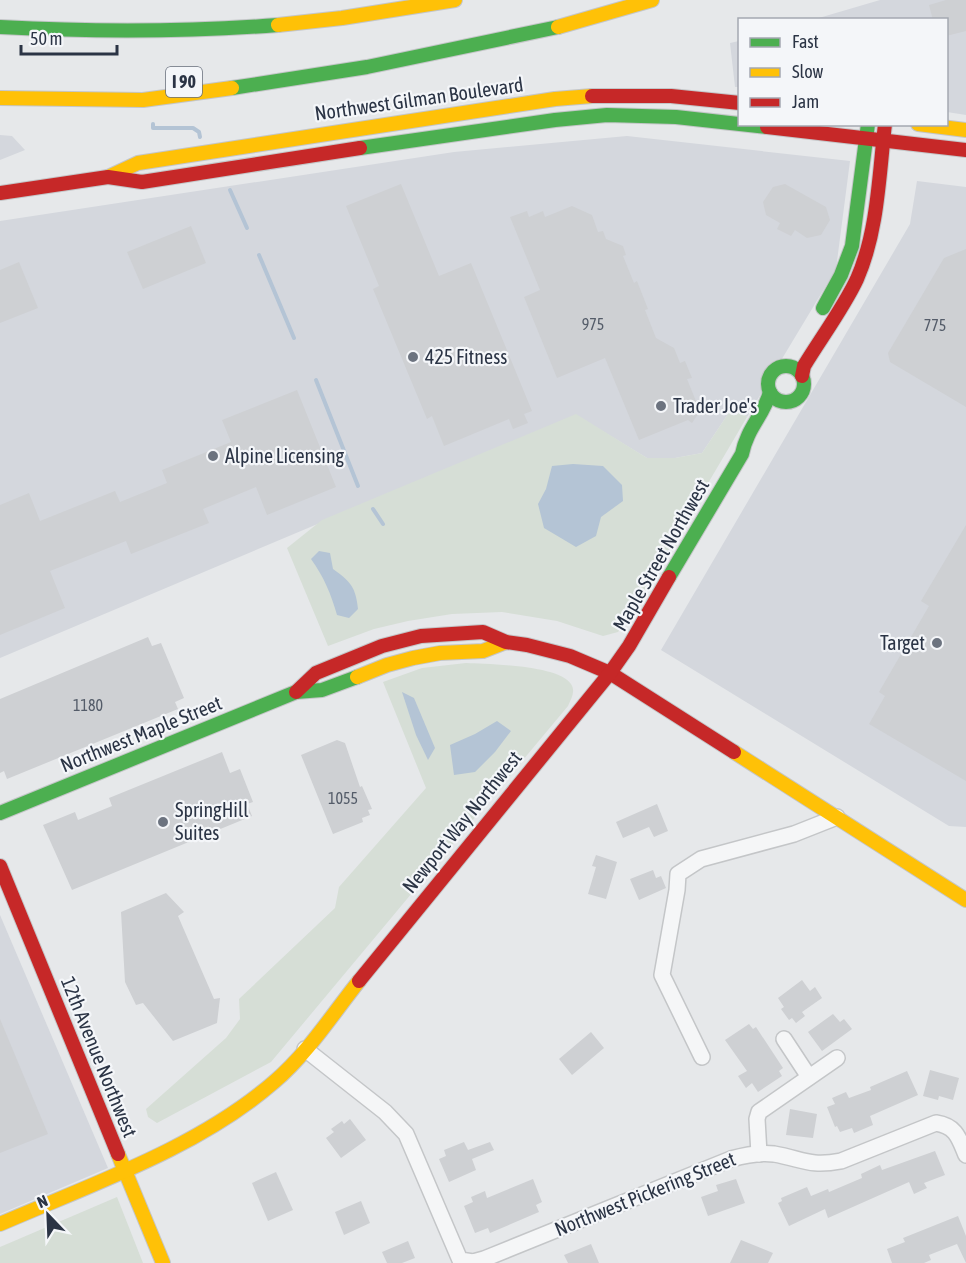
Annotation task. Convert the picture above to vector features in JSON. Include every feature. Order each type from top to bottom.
[{"type":"main road","points":[[0,27],[59,31],[154,32],[243,29],[319,22],[411,9],[455,0]]},
{"type":"main road","name":"I 90","points":[[164,83],[367,67],[550,29],[652,0]]},
{"type":"main road","points":[[24,15],[154,32]]},
{"type":"main road","points":[[0,98],[143,100],[367,67]]},
{"type":"main road","name":"Northwest Gilman Boulevard","points":[[0,193],[108,177],[138,163],[555,99],[609,94],[643,94],[738,103]]},
{"type":"main road","name":"Northwest Gilman Boulevard","points":[[108,177],[142,182],[475,131],[607,115],[676,117],[738,125]]},
{"type":"main road","name":"Northwest Gilman Boulevard","points":[[750,126],[966,150]]},
{"type":"main road","points":[[817,318],[841,275],[852,246],[868,126]]},
{"type":"main road","points":[[802,376],[795,368],[778,367],[770,375],[768,382],[770,392],[784,402],[794,400],[802,392],[804,366],[862,268],[873,225],[885,126]]},
{"type":"main road","points":[[934,126],[966,130]]},
{"type":"main road","points":[[785,366],[794,358],[801,344]]},
{"type":"main road","name":"Maple Street Northwest","points":[[610,673],[629,646],[742,454],[745,439],[763,409],[770,392]]},
{"type":"main road","name":"Maple Street Northwest","points":[[742,454],[756,447],[784,402]]},
{"type":"main road","name":"Northwest Maple Street","points":[[296,692],[316,673],[400,641],[440,634],[483,632],[506,642],[559,653],[610,673]]},
{"type":"main road","name":"Northwest Maple Street","points":[[0,813],[296,692],[322,690],[387,665],[413,658],[449,652],[483,651],[506,642]]},
{"type":"main road","points":[[610,673],[966,900]]},
{"type":"main road","name":"Newport Way Northwest","points":[[0,1224],[194,1138],[235,1114],[276,1081],[305,1049],[610,673]]},
{"type":"main road","name":"12th Avenue Northwest","points":[[0,866],[163,1263]]},
{"type":"street","points":[[702,1057],[662,975],[678,874],[701,859],[794,834],[837,817]]},
{"type":"street","points":[[784,1039],[809,1077]]},
{"type":"street","name":"Northwest Pickering Street","points":[[305,1049],[385,1112],[406,1134],[460,1260],[473,1262],[484,1259],[730,1159],[759,1154],[815,1164],[841,1161],[936,1123],[949,1125],[954,1129],[966,1155]]},
{"type":"street","points":[[759,1154],[759,1112],[837,1058]]},
{"type":"shaded area","points":[[880,0],[966,0],[966,115],[948,112],[948,18],[819,18]]},
{"type":"shaded area","points":[[738,41],[738,87],[735,87],[730,43]]},
{"type":"shaded area","points":[[0,135],[12,136],[25,150],[0,160]]},
{"type":"shaded area","points":[[627,136],[850,161],[836,269],[747,417],[736,402],[702,453],[675,458],[647,458],[576,415],[0,658],[0,221],[454,152]]},
{"type":"shaded area","points":[[917,181],[966,187],[966,827],[949,826],[661,650],[910,224]]},
{"type":"shaded area","points":[[736,402],[747,417],[631,614],[618,632],[603,636],[557,621],[502,612],[452,614],[374,629],[328,646],[287,548],[322,520],[576,414],[647,458],[675,458],[702,453]]},
{"type":"shaded area","points":[[466,663],[506,665],[553,673],[571,684],[572,695],[568,706],[271,1062],[157,1123],[148,1117],[146,1109],[226,1038],[240,1019],[239,999],[335,908],[339,887],[426,788],[383,682],[422,668]]},
{"type":"shaded area","points":[[0,915],[108,1168],[0,1214]]},
{"type":"shaded area","points":[[117,1197],[143,1263],[0,1263],[0,1247]]},
{"type":"water","points":[[573,464],[603,466],[622,485],[623,501],[601,517],[596,536],[576,547],[544,528],[538,504],[546,489],[552,466]]},
{"type":"water","points":[[319,551],[330,553],[333,569],[348,581],[354,590],[358,609],[349,618],[337,615],[327,586],[311,559]]},
{"type":"water","points":[[402,692],[414,698],[435,748],[428,760],[416,735]]},
{"type":"water","points":[[497,721],[511,731],[495,752],[475,772],[454,775],[450,745]]},
{"type":"building","points":[[946,0],[966,0],[966,31],[948,36],[948,18],[932,18],[929,5]]},
{"type":"building","points":[[401,184],[439,276],[471,263],[532,411],[524,414],[528,423],[513,429],[509,419],[444,446],[432,416],[427,419],[373,289],[379,286],[346,206]]},
{"type":"building","points":[[785,184],[826,207],[830,220],[821,235],[807,238],[795,230],[791,236],[777,229],[780,223],[766,215],[763,202],[773,187]]},
{"type":"building","points":[[572,206],[592,215],[598,232],[603,231],[606,239],[623,246],[626,255],[623,256],[634,283],[637,281],[656,338],[674,348],[680,363],[685,361],[692,378],[687,379],[700,411],[692,423],[688,420],[639,440],[605,358],[557,378],[524,297],[540,290],[510,217],[527,211],[529,217],[543,211],[545,217]]},
{"type":"building","points":[[191,226],[206,263],[143,289],[127,252]]},
{"type":"building","points":[[966,249],[966,407],[890,362],[888,353],[944,258]]},
{"type":"building","points":[[19,262],[38,308],[0,323],[0,270]]},
{"type":"building","points":[[297,390],[336,487],[267,515],[256,487],[203,509],[209,523],[131,554],[126,541],[50,571],[65,608],[0,635],[0,505],[29,493],[40,521],[115,491],[120,502],[167,483],[162,470],[231,442],[222,420]]},
{"type":"building","name":"Target","points":[[966,525],[966,781],[869,724],[885,696],[879,692],[929,606],[921,601]]},
{"type":"building","points":[[148,637],[152,646],[161,643],[184,698],[175,702],[178,709],[7,779],[4,771],[0,773],[0,699]]},
{"type":"building","points":[[337,740],[345,743],[360,787],[362,786],[372,809],[368,810],[370,815],[362,818],[363,822],[333,834],[301,755]]},
{"type":"building","name":"SpringHill Suites","points":[[222,752],[230,773],[240,769],[253,802],[247,804],[252,816],[72,890],[43,825],[75,812],[78,820],[112,806],[109,798]]},
{"type":"building","points":[[657,804],[668,831],[654,837],[649,827],[623,838],[616,822]]},
{"type":"building","points":[[596,855],[617,862],[606,899],[588,894],[596,867],[592,866]]},
{"type":"building","points":[[653,870],[656,878],[661,876],[666,888],[639,900],[630,879]]},
{"type":"building","points":[[166,893],[184,912],[178,916],[214,999],[220,998],[217,1023],[173,1041],[143,1003],[136,1005],[125,982],[121,912]]},
{"type":"building","points":[[802,980],[810,991],[815,987],[822,998],[802,1012],[805,1016],[796,1023],[792,1018],[789,1020],[781,1009],[784,1007],[778,998]]},
{"type":"building","points":[[833,1014],[840,1022],[844,1019],[852,1029],[822,1051],[808,1032]]},
{"type":"building","points":[[0,1019],[48,1134],[0,1153]]},
{"type":"building","points":[[749,1024],[753,1029],[756,1027],[783,1068],[779,1071],[782,1076],[758,1092],[752,1083],[746,1088],[738,1076],[747,1071],[725,1040]]},
{"type":"building","points":[[591,1032],[604,1048],[572,1075],[559,1059]]},
{"type":"building","points":[[930,1070],[959,1078],[953,1100],[939,1096],[938,1100],[923,1096]]},
{"type":"building","points":[[907,1071],[918,1095],[870,1116],[873,1125],[854,1133],[852,1128],[840,1132],[837,1126],[835,1127],[827,1107],[835,1104],[832,1098],[846,1092],[849,1098],[871,1090],[870,1087]]},
{"type":"building","points":[[790,1109],[817,1114],[813,1138],[786,1135]]},
{"type":"building","points":[[350,1119],[366,1140],[341,1158],[326,1138],[334,1132],[331,1129],[342,1121],[344,1124]]},
{"type":"building","points":[[464,1142],[468,1150],[490,1142],[494,1150],[472,1159],[476,1170],[449,1182],[439,1159],[446,1156],[444,1150]]},
{"type":"building","points":[[935,1151],[945,1175],[924,1183],[927,1188],[914,1194],[909,1182],[828,1218],[825,1209],[789,1226],[778,1203],[782,1201],[781,1198],[807,1187],[811,1196],[828,1189],[829,1192],[862,1178],[861,1174],[880,1165],[882,1170]]},
{"type":"building","points":[[276,1172],[293,1210],[268,1221],[252,1183]]},
{"type":"building","points":[[533,1179],[542,1202],[536,1205],[539,1212],[490,1233],[488,1228],[475,1233],[464,1206],[473,1202],[471,1197],[485,1191],[487,1198]]},
{"type":"building","points":[[736,1179],[745,1203],[708,1216],[701,1197],[718,1191],[716,1185]]},
{"type":"building","points":[[361,1201],[370,1223],[344,1235],[335,1212]]},
{"type":"building","points":[[958,1216],[966,1236],[966,1263],[957,1244],[929,1255],[931,1260],[924,1263],[892,1263],[887,1249],[905,1242],[903,1238]]},
{"type":"building","points":[[741,1240],[773,1253],[768,1263],[730,1263]]},
{"type":"building","points":[[408,1241],[415,1258],[402,1263],[387,1263],[382,1252]]},
{"type":"building","points":[[591,1244],[599,1263],[568,1263],[564,1255]]},
{"type":"waterway","points":[[153,124],[153,128],[193,128],[199,132],[200,137]]},
{"type":"waterway","points":[[230,190],[247,228]]},
{"type":"waterway","points":[[259,255],[294,338]]},
{"type":"waterway","points":[[316,380],[358,486]]},
{"type":"waterway","points":[[373,509],[383,524]]},
{"type":"traffic: fast","points":[[0,27],[139,30],[278,25]]},
{"type":"traffic: fast","points":[[232,88],[367,67],[558,27]]},
{"type":"traffic: fast","points":[[360,148],[555,120],[607,115],[676,117],[738,124]]},
{"type":"traffic: fast","points":[[758,126],[767,127]]},
{"type":"traffic: fast","points":[[823,308],[841,275],[852,246],[868,126]]},
{"type":"traffic: fast","points":[[786,366],[799,371],[804,384],[799,397],[786,402],[773,397],[768,384],[773,371],[786,366]]},
{"type":"traffic: fast","points":[[669,577],[742,454],[744,445],[770,392]]},
{"type":"traffic: fast","points":[[0,813],[296,692],[322,690],[357,677]]},
{"type":"traffic: slow","points":[[278,25],[342,18],[455,0]]},
{"type":"traffic: slow","points":[[558,27],[652,0]]},
{"type":"traffic: slow","points":[[0,98],[143,100],[232,88]]},
{"type":"traffic: slow","points":[[108,177],[138,163],[555,99],[592,96]]},
{"type":"traffic: slow","points":[[934,126],[966,130]]},
{"type":"traffic: slow","points":[[357,677],[413,658],[440,653],[483,651],[506,642]]},
{"type":"traffic: slow","points":[[734,752],[966,900]]},
{"type":"traffic: slow","points":[[0,1224],[143,1163],[212,1126],[244,1105],[286,1071],[319,1034],[359,981]]},
{"type":"traffic: slow","points":[[118,1154],[163,1263]]},
{"type":"traffic: jam","points":[[592,96],[671,96],[738,103]]},
{"type":"traffic: jam","points":[[802,376],[804,366],[846,300],[864,261],[877,203],[885,126]]},
{"type":"traffic: jam","points":[[767,127],[966,150]]},
{"type":"traffic: jam","points":[[0,193],[108,177],[142,182],[360,148]]},
{"type":"traffic: jam","points":[[359,981],[610,673],[629,646],[669,577]]},
{"type":"traffic: jam","points":[[296,692],[316,673],[382,646],[421,636],[483,632],[506,642],[570,656],[610,673],[734,752]]},
{"type":"traffic: jam","points":[[0,866],[118,1154]]},
{"type":"place","name":"425 Fitness","points":[[413,357]]},
{"type":"place","name":"Trader Joe's","points":[[661,406]]},
{"type":"place","name":"Alpine Licensing","points":[[213,456]]},
{"type":"place","name":"Target","points":[[937,643]]},
{"type":"place","name":"SpringHill Suites","points":[[163,822]]}]
